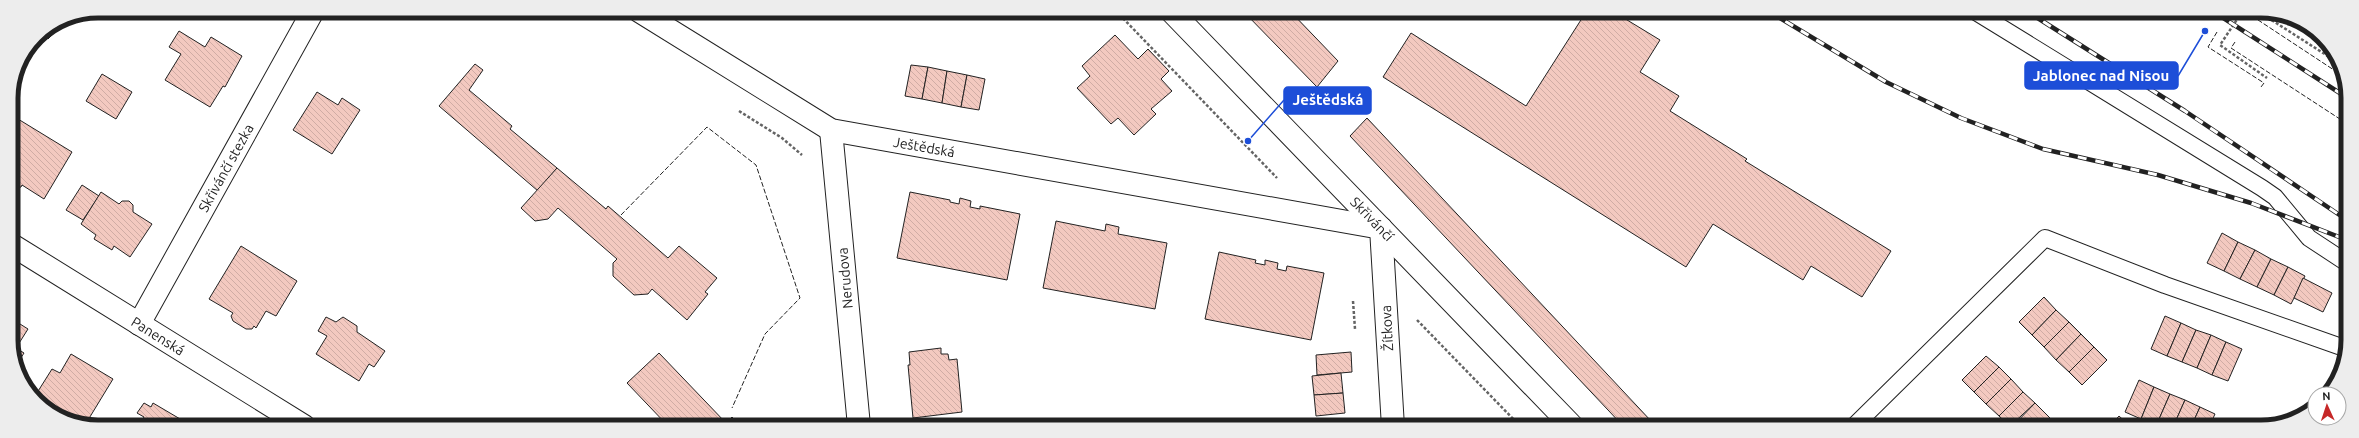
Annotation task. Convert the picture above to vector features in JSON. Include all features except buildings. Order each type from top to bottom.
[{"type":"street","name":"Skřivánčí stezka","points":[[139,324],[309,18]]},
{"type":"street","name":"Ještědská","points":[[650,18],[831,130],[1382,228]]},
{"type":"street","name":"Skřivánčí","points":[[1178,18],[1566,420]]},
{"type":"street","name":"Nerudova","points":[[831,130],[858,420]]},
{"type":"street","name":"Žítkova","points":[[1382,228],[1393,420]]},
{"type":"street","name":"Panenská","points":[[18,249],[294,420]]},
{"type":"lane","points":[[1986,18],[2262,188],[2275,197],[2309,238],[2341,260]]},
{"type":"lane","points":[[1860,420],[2045,238],[2164,285],[2340,347]]},
{"type":"path","points":[[1123,18],[1279,179]]},
{"type":"path","points":[[2238,18],[2220,45],[2267,78]]},
{"type":"path","points":[[2270,19],[2329,57]]},
{"type":"path","points":[[1385,288],[1514,420]]},
{"type":"railway","points":[[1780,18],[1886,82],[1961,118],[2043,149],[2158,175],[2251,203],[2341,238]]},
{"type":"railway","points":[[2038,18],[2185,111],[2341,216]]},
{"type":"railway","points":[[2223,18],[2341,94]]},
{"type":"fence","points":[[2255,18],[2336,71]]},
{"type":"fence","points":[[2217,32],[2208,47],[2264,83],[2261,87]]},
{"type":"fence","points":[[2235,42],[2231,48],[2341,120]]},
{"type":"fence","points":[[621,215],[707,127],[756,165],[800,298],[765,334],[732,408]]},
{"type":"place","name":"Jablonec nad Nisou","points":[[2205,31]]},
{"type":"place","name":"Ještědská","points":[[1248,141]]}]
